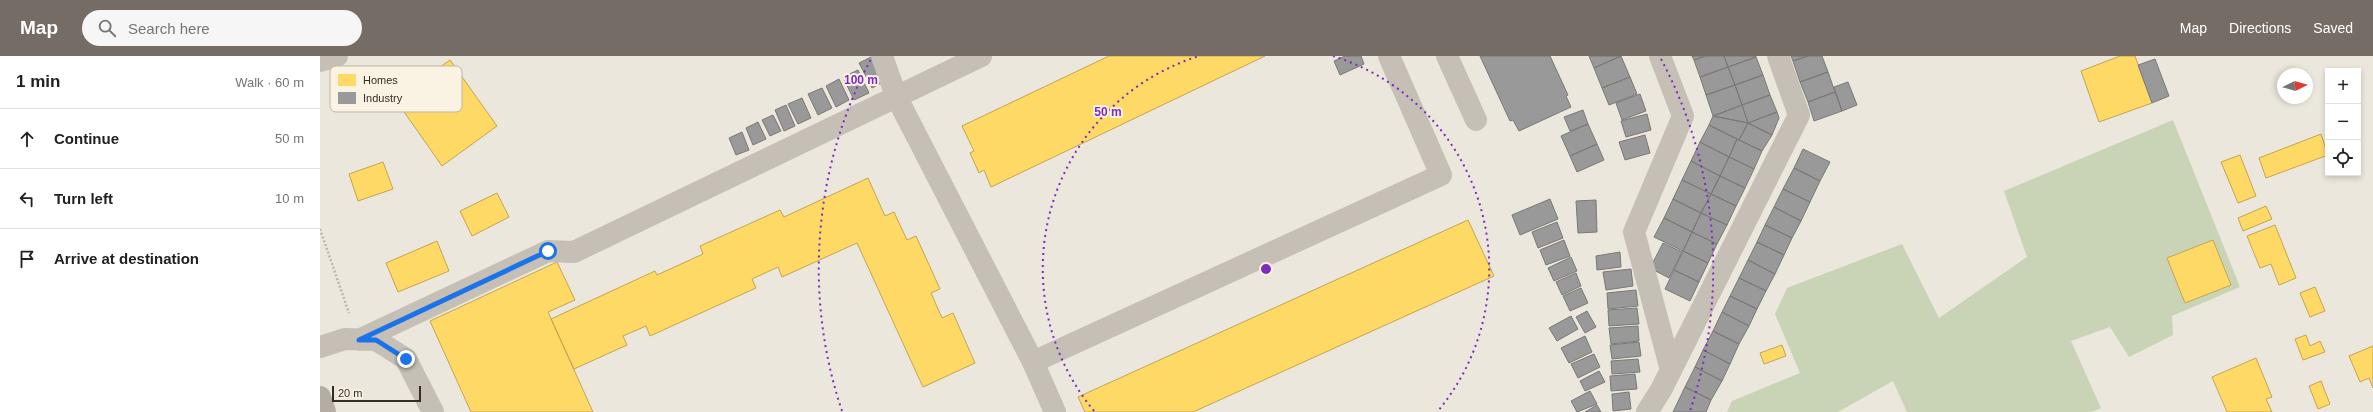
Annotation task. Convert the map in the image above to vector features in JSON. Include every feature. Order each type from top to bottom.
[{"type":"main road","points":[[320,397],[325,412]]},
{"type":"street","points":[[320,61],[337,56]]},
{"type":"street","points":[[882,56],[896,96],[1033,362],[1055,412]]},
{"type":"street","points":[[359,340],[548,251],[574,252],[981,56]]},
{"type":"street","points":[[1033,362],[1441,175],[1389,56]]},
{"type":"street","points":[[1447,56],[1476,120]]},
{"type":"street","points":[[1660,56],[1683,116],[1634,232],[1671,370]]},
{"type":"street","points":[[1647,412],[1671,370],[1799,114],[1778,56]]},
{"type":"street","points":[[320,346],[345,339],[376,340],[406,359],[433,412]]},
{"type":"path","points":[[320,229],[359,340]]},
{"type":"green space","points":[[2173,120],[2240,287],[2172,316],[2173,335],[2129,357],[2110,327],[2071,341],[2101,408],[2091,412],[1907,412],[1893,381],[1838,412],[1727,412],[1732,401],[1800,373],[1775,314],[1787,288],[1902,244],[1939,318],[2027,257],[2004,191]]},
{"type":"building: Homes","points":[[1109,56],[1265,56],[991,187],[984,170],[979,173],[970,153],[974,151],[962,126]]},
{"type":"building: Homes","points":[[2120,56],[2135,56],[2152,103],[2099,122],[2081,71]]},
{"type":"building: Homes","points":[[450,60],[454,66],[442,66]]},
{"type":"building: Homes","points":[[462,77],[497,126],[442,166],[404,112],[462,112]]},
{"type":"building: Homes","points":[[2321,134],[2325,146],[2325,156],[2266,178],[2259,158]]},
{"type":"building: Homes","points":[[2240,155],[2256,196],[2238,203],[2221,162]]},
{"type":"building: Homes","points":[[383,162],[393,189],[358,201],[349,174]]},
{"type":"building: Homes","points":[[868,178],[885,216],[894,212],[907,240],[916,236],[940,289],[931,293],[942,318],[953,313],[975,363],[923,387],[857,243],[782,277],[778,267],[752,279],[756,288],[650,336],[646,326],[623,336],[627,345],[574,369],[551,319],[655,271],[657,275],[703,254],[700,246],[780,210],[784,217]]},
{"type":"building: Homes","points":[[497,193],[509,217],[472,236],[460,211]]},
{"type":"building: Homes","points":[[2266,206],[2272,219],[2243,231],[2238,218]]},
{"type":"building: Homes","points":[[1468,220],[1494,276],[1193,412],[1085,412],[1078,397]]},
{"type":"building: Homes","points":[[2275,225],[2296,278],[2279,285],[2271,264],[2260,268],[2247,236]]},
{"type":"building: Homes","points":[[2213,240],[2231,285],[2185,303],[2167,258]]},
{"type":"building: Homes","points":[[437,241],[449,271],[398,292],[386,263]]},
{"type":"building: Homes","points":[[557,262],[575,300],[548,312],[593,412],[471,412],[430,321]]},
{"type":"building: Homes","points":[[2315,287],[2325,311],[2310,317],[2300,293]]},
{"type":"building: Homes","points":[[2306,335],[2310,346],[2320,341],[2325,352],[2303,360],[2295,339]]},
{"type":"building: Homes","points":[[1782,345],[1786,356],[1764,364],[1760,353]]},
{"type":"building: Homes","points":[[2373,346],[2373,388],[2369,378],[2360,382],[2349,356]]},
{"type":"building: Homes","points":[[2256,358],[2272,397],[2266,399],[2272,412],[2227,412],[2212,377]]},
{"type":"building: Homes","points":[[2321,381],[2330,404],[2318,409],[2309,386]]},
{"type":"building: Industry","points":[[873,56],[887,80],[872,88],[859,63]]},
{"type":"building: Industry","points":[[1345,56],[1361,56],[1364,64],[1340,75],[1334,61]]},
{"type":"building: Industry","points":[[1480,56],[1550,56],[1568,95],[1566,96],[1571,107],[1519,131],[1513,120],[1510,121]]},
{"type":"building: Industry","points":[[1589,56],[1621,56],[1594,68]]},
{"type":"building: Industry","points":[[1621,56],[1630,77],[1602,88],[1594,68]]},
{"type":"building: Industry","points":[[1692,56],[1705,56],[1694,60]]},
{"type":"building: Industry","points":[[1705,56],[1724,56],[1728,67],[1700,77],[1694,60]]},
{"type":"building: Industry","points":[[1724,56],[1756,56],[1756,57],[1728,67]]},
{"type":"building: Industry","points":[[1791,56],[1808,56],[1793,61]]},
{"type":"building: Industry","points":[[1808,56],[1822,56],[1828,72],[1800,82],[1793,61]]},
{"type":"building: Industry","points":[[1756,57],[1763,75],[1735,85],[1728,67]]},
{"type":"building: Industry","points":[[2155,59],[2169,96],[2152,103],[2138,65]]},
{"type":"building: Industry","points":[[1728,67],[1735,85],[1706,95],[1700,77]]},
{"type":"building: Industry","points":[[858,70],[869,93],[854,100],[843,77]]},
{"type":"building: Industry","points":[[1828,72],[1835,92],[1808,102],[1800,82]]},
{"type":"building: Industry","points":[[1763,75],[1770,95],[1742,105],[1735,85]]},
{"type":"building: Industry","points":[[1630,77],[1637,94],[1609,105],[1602,88]]},
{"type":"building: Industry","points":[[839,79],[849,100],[836,107],[826,86]]},
{"type":"building: Industry","points":[[1848,82],[1857,105],[1842,111],[1834,87]]},
{"type":"building: Industry","points":[[1735,85],[1742,105],[1713,116],[1706,95]]},
{"type":"building: Industry","points":[[822,88],[832,108],[818,115],[808,94]]},
{"type":"building: Industry","points":[[1835,92],[1842,111],[1814,121],[1808,102]]},
{"type":"building: Industry","points":[[1640,94],[1646,111],[1622,120],[1616,103]]},
{"type":"building: Industry","points":[[1770,95],[1777,112],[1748,123],[1742,105]]},
{"type":"building: Industry","points":[[802,98],[811,118],[798,124],[788,104]]},
{"type":"building: Industry","points":[[786,105],[795,126],[784,131],[775,110]]},
{"type":"building: Industry","points":[[1742,105],[1748,123],[1713,116]]},
{"type":"building: Industry","points":[[1583,110],[1588,124],[1570,131],[1564,117]]},
{"type":"building: Industry","points":[[1777,112],[1779,118],[1772,135],[1748,123]]},
{"type":"building: Industry","points":[[1647,114],[1651,130],[1626,137],[1621,121]]},
{"type":"building: Industry","points":[[773,115],[781,131],[770,136],[762,120]]},
{"type":"building: Industry","points":[[1713,116],[1748,123],[1739,140],[1709,125]]},
{"type":"building: Industry","points":[[758,122],[766,139],[753,145],[746,128]]},
{"type":"building: Industry","points":[[1748,123],[1772,135],[1762,151],[1739,140]]},
{"type":"building: Industry","points":[[1588,124],[1597,144],[1570,156],[1561,136]]},
{"type":"building: Industry","points":[[1709,125],[1737,139],[1729,157],[1700,142]]},
{"type":"building: Industry","points":[[742,132],[749,150],[736,155],[729,138]]},
{"type":"building: Industry","points":[[1645,135],[1650,153],[1625,160],[1619,142]]},
{"type":"building: Industry","points":[[1737,139],[1762,151],[1754,169],[1729,157]]},
{"type":"building: Industry","points":[[1700,142],[1729,157],[1720,176],[1691,161]]},
{"type":"building: Industry","points":[[1597,144],[1604,160],[1577,172],[1570,156]]},
{"type":"building: Industry","points":[[1803,149],[1830,162],[1820,181],[1794,168]]},
{"type":"building: Industry","points":[[1729,157],[1754,169],[1745,188],[1720,176]]},
{"type":"building: Industry","points":[[1691,161],[1720,176],[1711,194],[1682,180]]},
{"type":"building: Industry","points":[[1794,168],[1820,181],[1810,202],[1783,189]]},
{"type":"building: Industry","points":[[1720,176],[1745,188],[1736,206],[1711,194]]},
{"type":"building: Industry","points":[[1682,180],[1711,194],[1701,213],[1673,199]]},
{"type":"building: Industry","points":[[1783,189],[1810,202],[1801,221],[1774,207]]},
{"type":"building: Industry","points":[[1711,194],[1736,206],[1727,225],[1701,213]]},
{"type":"building: Industry","points":[[1550,199],[1558,219],[1520,235],[1512,215]]},
{"type":"building: Industry","points":[[1673,199],[1701,213],[1692,232],[1664,218]]},
{"type":"building: Industry","points":[[1596,200],[1597,232],[1578,233],[1576,201]]},
{"type":"building: Industry","points":[[1774,207],[1801,221],[1792,238],[1765,225]]},
{"type":"building: Industry","points":[[1701,213],[1727,225],[1717,244],[1692,232]]},
{"type":"building: Industry","points":[[1664,218],[1692,232],[1683,251],[1654,237]]},
{"type":"building: Industry","points":[[1557,222],[1563,238],[1538,248],[1532,232]]},
{"type":"building: Industry","points":[[1765,225],[1792,238],[1784,255],[1757,242]]},
{"type":"building: Industry","points":[[1692,232],[1717,244],[1708,263],[1683,251]]},
{"type":"building: Industry","points":[[1564,240],[1570,256],[1546,265],[1540,250]]},
{"type":"building: Industry","points":[[1757,242],[1784,255],[1775,274],[1748,260]]},
{"type":"building: Industry","points":[[1663,243],[1682,252],[1669,278],[1650,268]]},
{"type":"building: Industry","points":[[1683,251],[1708,263],[1699,282],[1674,270]]},
{"type":"building: Industry","points":[[1620,252],[1621,267],[1597,270],[1596,256]]},
{"type":"building: Industry","points":[[1571,257],[1577,271],[1554,281],[1548,268]]},
{"type":"building: Industry","points":[[1748,260],[1775,274],[1766,291],[1739,278]]},
{"type":"building: Industry","points":[[1631,269],[1633,286],[1606,290],[1603,272]]},
{"type":"building: Industry","points":[[1674,270],[1699,282],[1690,301],[1665,289]]},
{"type":"building: Industry","points":[[1576,273],[1581,286],[1562,295],[1556,282]]},
{"type":"building: Industry","points":[[1739,278],[1766,291],[1757,309],[1730,296]]},
{"type":"building: Industry","points":[[1581,288],[1588,303],[1570,311],[1563,296]]},
{"type":"building: Industry","points":[[1636,290],[1638,306],[1608,309],[1607,293]]},
{"type":"building: Industry","points":[[1730,296],[1757,309],[1749,326],[1722,312]]},
{"type":"building: Industry","points":[[1637,308],[1639,324],[1609,326],[1608,310]]},
{"type":"building: Industry","points":[[1587,311],[1596,327],[1585,333],[1576,317]]},
{"type":"building: Industry","points":[[1722,312],[1749,326],[1739,344],[1713,331]]},
{"type":"building: Industry","points":[[1571,316],[1578,329],[1557,341],[1549,328]]},
{"type":"building: Industry","points":[[1638,326],[1639,341],[1611,344],[1609,328]]},
{"type":"building: Industry","points":[[1713,331],[1739,344],[1730,364],[1703,350]]},
{"type":"building: Industry","points":[[1585,336],[1592,352],[1569,363],[1561,348]]},
{"type":"building: Industry","points":[[1639,342],[1641,356],[1612,359],[1610,345]]},
{"type":"building: Industry","points":[[1703,350],[1730,364],[1722,381],[1695,367]]},
{"type":"building: Industry","points":[[1594,354],[1600,367],[1578,378],[1571,364]]},
{"type":"building: Industry","points":[[1638,359],[1640,372],[1612,374],[1611,361]]},
{"type":"building: Industry","points":[[1695,367],[1722,381],[1711,400],[1685,387]]},
{"type":"building: Industry","points":[[1599,371],[1605,382],[1585,391],[1580,381]]},
{"type":"building: Industry","points":[[1635,374],[1637,389],[1611,391],[1610,376]]},
{"type":"building: Industry","points":[[1685,387],[1711,400],[1706,412],[1673,412]]},
{"type":"building: Industry","points":[[1590,391],[1597,404],[1577,412],[1571,401]]},
{"type":"building: Industry","points":[[1629,392],[1631,409],[1613,411],[1612,394]]},
{"type":"building: Industry","points":[[1597,405],[1601,412],[1585,412]]},
{"type":"route","points":[[406,359],[376,340],[359,340],[548,251]]}]
